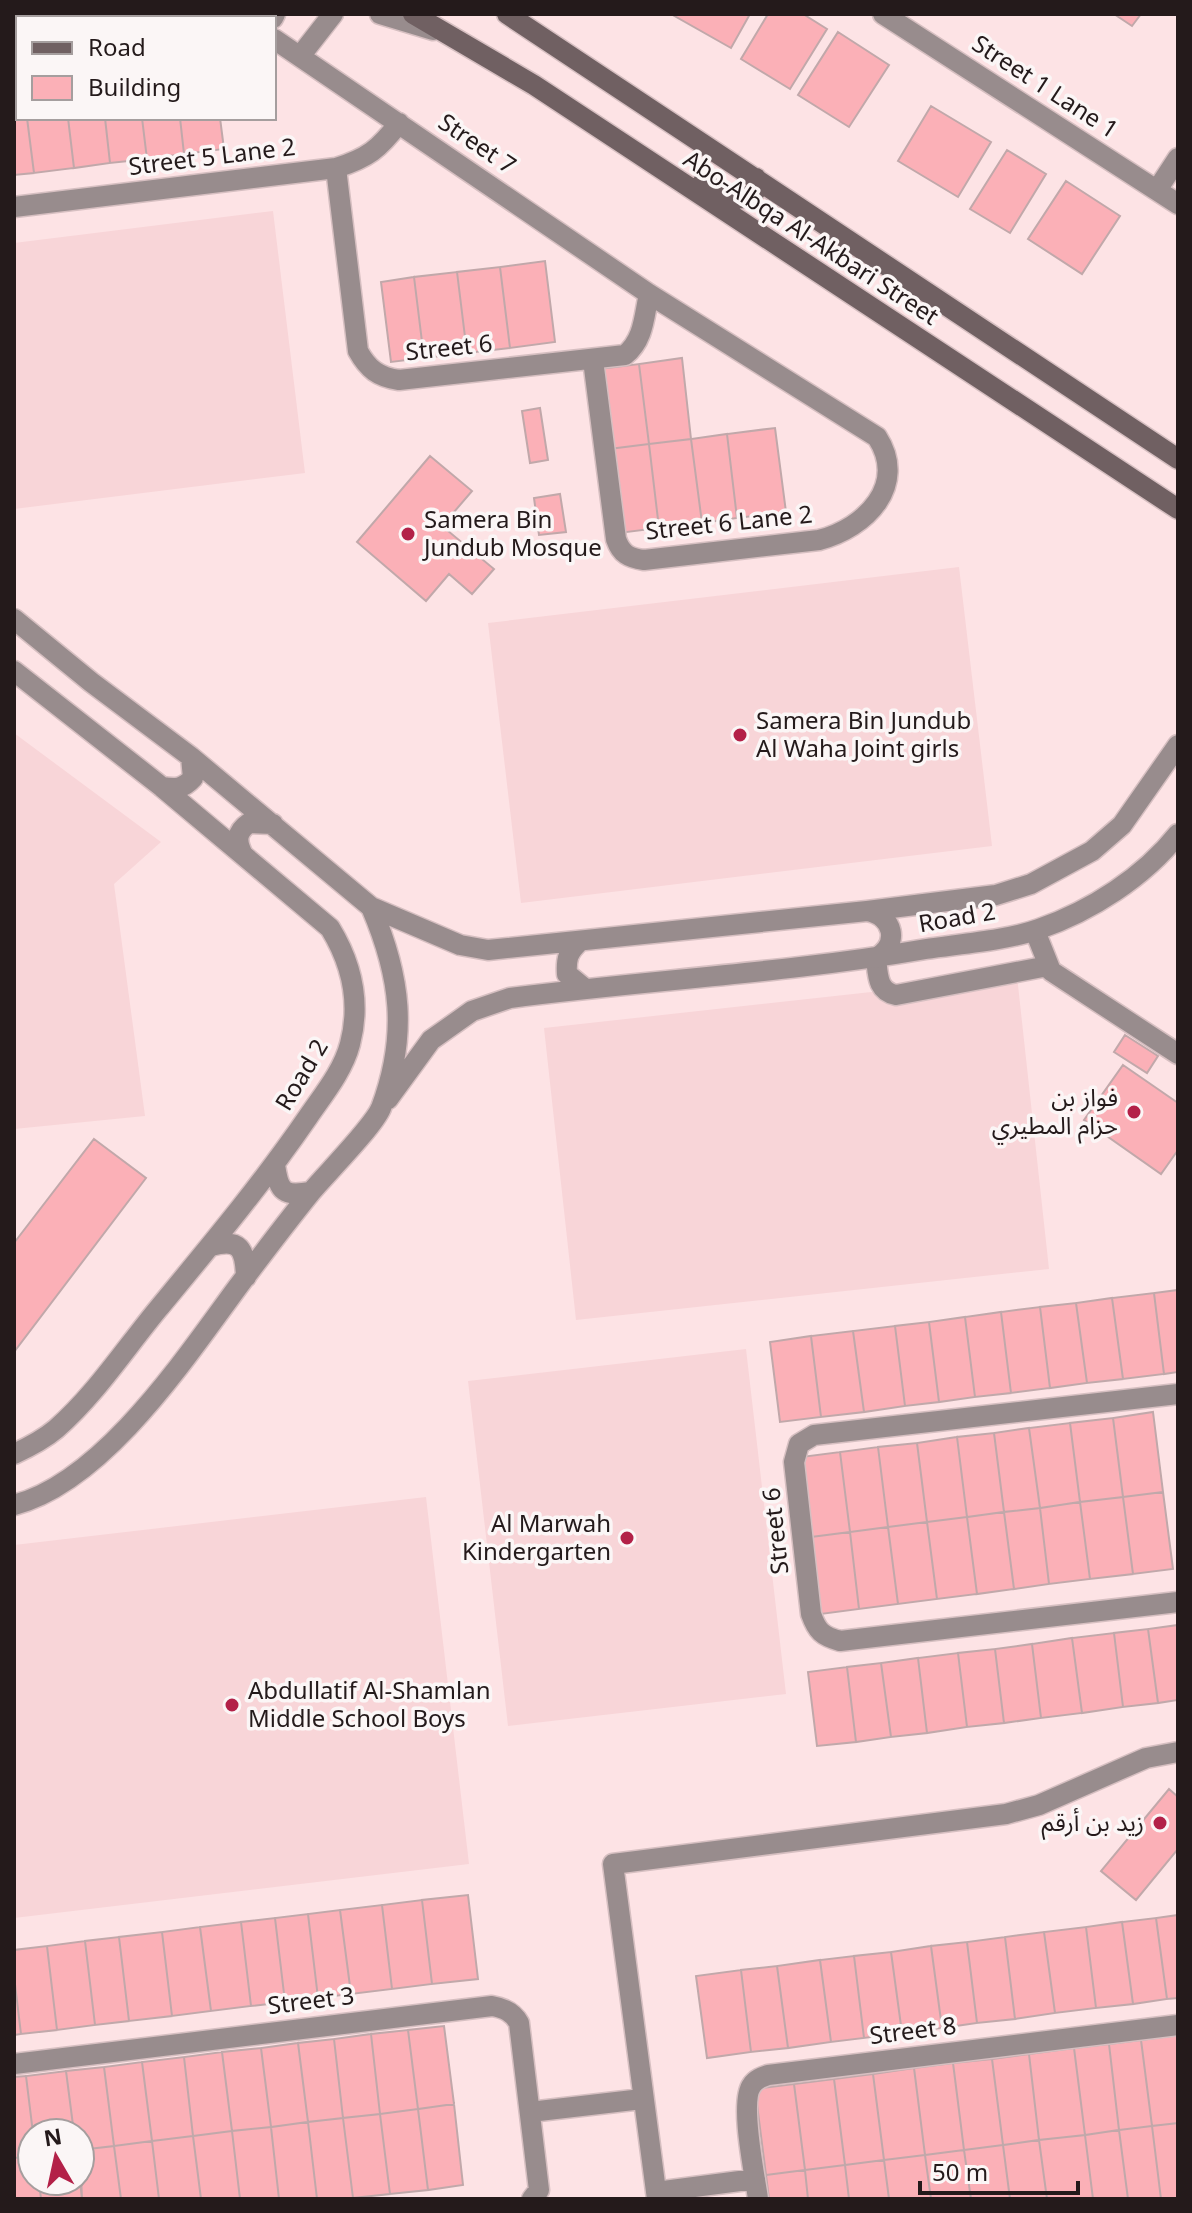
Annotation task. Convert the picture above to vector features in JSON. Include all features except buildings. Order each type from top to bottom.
[{"type":"main road","name":"Abo-Albqa Al-Akbari Street","points":[[413,14],[534,85],[1178,509]]},
{"type":"main road","name":"Abo-Albqa Al-Akbari Street","points":[[507,14],[1178,459]]},
{"type":"main road","points":[[534,85],[572,99],[735,200],[751,197],[757,189],[756,178]]},
{"type":"street","points":[[301,55],[333,14]]},
{"type":"street","points":[[380,14],[441,32]]},
{"type":"street","name":"Street 1 Lane 1","points":[[885,15],[1178,204]]},
{"type":"street","name":"Street 7","points":[[276,40],[649,294]]},
{"type":"street","name":"Street 5 Lane 2","points":[[14,207],[336,168],[367,157],[381,146],[399,123]]},
{"type":"street","points":[[1157,190],[1178,158]]},
{"type":"street","name":"Street 6","points":[[336,168],[358,351],[366,366],[378,375],[399,380],[625,355],[641,336],[649,294]]},
{"type":"street","name":"Street 6 Lane 2","points":[[593,360],[616,539],[631,558],[644,560],[819,540],[853,527],[876,504],[888,481],[890,469],[888,457],[877,437],[649,294]]},
{"type":"street","name":"Road 2","points":[[14,619],[191,757],[371,907],[460,945],[488,950],[996,895],[1031,884],[1092,851],[1122,825],[1178,745]]},
{"type":"street","name":"Road 2","points":[[14,671],[162,787],[330,928],[341,946],[355,992],[356,1012],[350,1046],[334,1079],[275,1165],[98,1384],[57,1428],[38,1443],[14,1454]]},
{"type":"street","points":[[162,787],[178,789],[187,785],[193,778],[191,757]]},
{"type":"street","points":[[243,855],[238,845],[238,834],[244,827],[249,823],[273,824]]},
{"type":"street","name":"Road 2","points":[[14,1505],[34,1500],[75,1475],[115,1441],[186,1358],[311,1192],[379,1112],[431,1040],[472,1011],[510,998],[876,958],[1035,931],[1080,911],[1120,888],[1178,834]]},
{"type":"street","name":"Road 2","points":[[371,907],[393,967],[399,1013],[393,1065],[379,1112]]},
{"type":"street","points":[[867,911],[885,918],[892,936],[884,953],[876,958],[880,985],[890,994],[1048,966]]},
{"type":"street","points":[[1035,931],[1048,966],[1063,980],[1178,1054]]},
{"type":"street","points":[[579,942],[570,950],[566,960],[567,974],[584,988]]},
{"type":"street","points":[[275,1165],[278,1184],[285,1192],[311,1192]]},
{"type":"street","points":[[211,1246],[235,1244],[242,1251],[246,1277]]},
{"type":"street","name":"Street 6","points":[[1178,1394],[814,1435],[799,1444],[794,1462],[811,1614],[819,1633],[826,1637],[840,1641],[1178,1602]]},
{"type":"street","points":[[657,2196],[613,1864],[1006,1814],[1039,1805],[1146,1758],[1178,1752]]},
{"type":"street","name":"Street 3","points":[[14,2064],[492,2006],[510,2012],[519,2023],[539,2190],[532,2199]]},
{"type":"street","name":"Street 8","points":[[657,2196],[757,2189],[747,2095],[750,2086],[768,2075],[1178,2025]]},
{"type":"street","points":[[530,2112],[642,2099]]},
{"type":"shaded area","points":[[273,211],[305,473],[14,509],[14,243]]},
{"type":"shaded area","name":"Samera Bin Jundub Al Waha Joint girls","points":[[959,567],[992,846],[521,903],[488,623]]},
{"type":"shaded area","points":[[14,733],[161,842],[114,884],[145,1116],[14,1129]]},
{"type":"shaded area","points":[[1017,976],[1049,1269],[576,1320],[544,1028]]},
{"type":"shaded area","name":"Al Marwah Kindergarten","points":[[746,1349],[786,1694],[508,1726],[468,1381]]},
{"type":"shaded area","name":"Abdullatif Al-Shamlan Middle School Boys","points":[[426,1497],[469,1864],[14,1918],[14,1545]]},
{"type":"place","name":"Samera Bin Jundub Mosque","points":[[408,534]]},
{"type":"place","name":"Samera Bin Jundub Al Waha Joint girls","points":[[740,735]]},
{"type":"place","name":"فواز بن حزام المطيري","points":[[1134,1112]]},
{"type":"place","name":"Al Marwah Kindergarten","points":[[627,1538]]},
{"type":"place","name":"Abdullatif Al-Shamlan Middle School Boys","points":[[232,1705]]},
{"type":"place","name":"زيد بن أرقم","points":[[1160,1823]]}]
